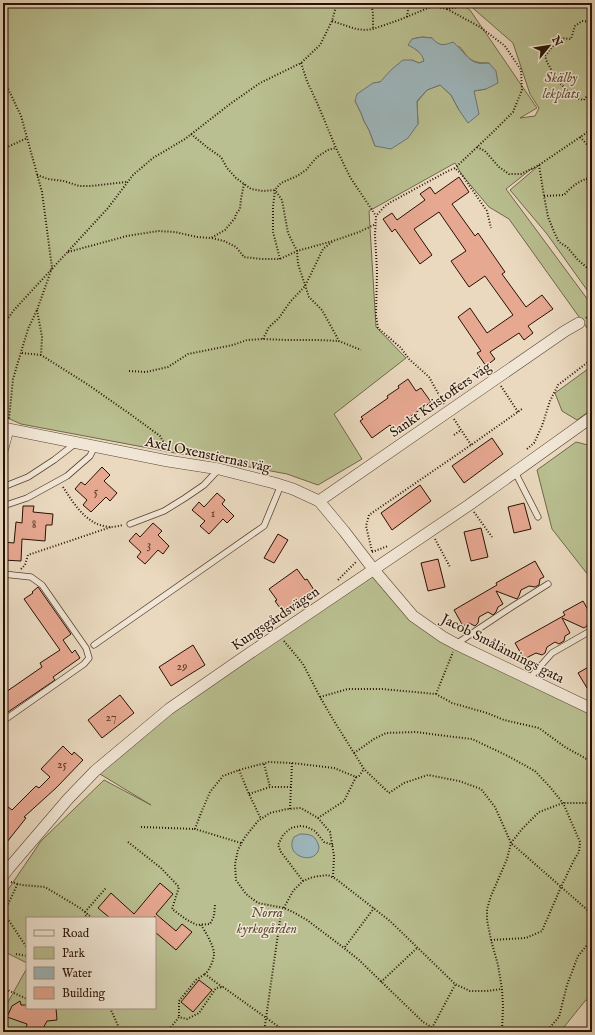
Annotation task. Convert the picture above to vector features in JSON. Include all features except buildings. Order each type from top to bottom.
[{"type":"street","name":"Sankt Kristoffers väg","points":[[319,501],[496,378],[579,323]]},
{"type":"street","name":"Kungsgårdsvägen","points":[[5,879],[9,868],[60,807],[95,771],[170,709],[469,505],[592,417]]},
{"type":"street","name":"Axel Oxenstiernas väg","points":[[6,428],[218,470],[293,489],[319,501],[374,570]]},
{"type":"street","points":[[3,448],[6,428]]},
{"type":"street","name":"Jacob Smålännings gata","points":[[374,570],[413,616],[443,637],[592,709]]},
{"type":"lane","points":[[3,487],[28,477],[54,460],[76,442]]},
{"type":"lane","points":[[3,506],[27,498],[67,476],[90,456],[95,446]]},
{"type":"lane","points":[[130,524],[164,511],[204,485],[218,470]]},
{"type":"lane","points":[[515,472],[538,518]]},
{"type":"lane","points":[[94,645],[264,526],[281,485]]},
{"type":"lane","points":[[3,574],[31,577],[42,585],[86,648],[89,658],[84,664],[3,721]]},
{"type":"lane","points":[[456,644],[548,584]]},
{"type":"lane","points":[[529,679],[552,653],[592,630]]},
{"type":"path","points":[[3,325],[14,310],[108,208],[133,175],[152,158],[191,134],[260,83],[301,63],[320,45],[332,21],[336,3]]},
{"type":"path","points":[[371,3],[373,13],[373,29]]},
{"type":"path","points":[[407,17],[409,3]]},
{"type":"path","points":[[332,21],[356,29],[373,29],[407,17],[433,6],[435,3]]},
{"type":"path","points":[[447,9],[464,6],[469,3]]},
{"type":"path","points":[[376,216],[391,202],[448,170],[455,168],[513,112],[522,90],[521,70],[505,46],[480,27],[447,9],[433,6]]},
{"type":"path","points":[[592,22],[582,21],[575,26],[571,39],[559,38],[545,56],[557,80],[574,98],[584,100],[592,89]]},
{"type":"path","points":[[301,63],[307,81],[350,177],[376,216],[376,315],[378,328],[401,348],[409,359],[429,377],[471,445]]},
{"type":"path","points":[[3,78],[21,116],[42,192],[52,268],[37,310],[28,329],[13,379],[6,428]]},
{"type":"path","points":[[477,147],[485,151],[499,168],[509,174],[521,174],[539,165],[592,129]]},
{"type":"path","points":[[191,134],[221,157],[227,168],[236,178],[251,189],[263,191],[274,190],[281,183],[306,170],[317,157],[328,150],[336,148]]},
{"type":"path","points":[[580,137],[592,150]]},
{"type":"path","points":[[3,149],[27,138]]},
{"type":"path","points":[[539,165],[548,217],[559,242],[567,247],[578,260],[592,271],[592,310]]},
{"type":"path","points":[[455,168],[462,175],[487,211],[491,228]]},
{"type":"path","points":[[37,175],[79,186],[127,182]]},
{"type":"path","points":[[544,196],[564,195],[570,188],[582,180],[592,177]]},
{"type":"path","points":[[587,179],[589,195],[592,201]]},
{"type":"path","points":[[212,238],[225,230],[235,218],[240,209],[244,184]]},
{"type":"path","points":[[274,190],[282,200],[288,233],[297,250],[298,264],[309,297],[322,310],[340,341]]},
{"type":"path","points":[[274,190],[273,232],[280,259]]},
{"type":"path","points":[[66,253],[127,236],[158,231],[175,232],[224,241],[236,247],[244,257],[280,259],[297,250],[333,241],[376,224]]},
{"type":"path","points":[[263,339],[269,327],[279,318],[290,302],[305,286],[323,248],[333,241]]},
{"type":"path","points":[[37,310],[42,337],[41,355]]},
{"type":"path","points":[[129,371],[146,372],[168,367],[188,354],[233,345],[246,340],[340,341],[361,350]]},
{"type":"path","points":[[22,353],[41,355],[93,388],[160,436],[166,447],[168,461]]},
{"type":"path","points":[[496,378],[518,412]]},
{"type":"path","points":[[373,552],[366,526],[369,514],[522,409]]},
{"type":"path","points":[[454,435],[461,430]]},
{"type":"path","points":[[59,481],[81,513],[94,523],[110,527]]},
{"type":"path","points":[[469,505],[492,537]]},
{"type":"path","points":[[16,575],[25,565],[28,554],[110,527],[130,524]]},
{"type":"path","points":[[431,531],[450,567]]},
{"type":"path","points":[[279,634],[303,664],[320,697],[364,769],[389,793],[404,783],[428,775],[458,781],[481,789],[495,807],[511,843],[592,914]]},
{"type":"path","points":[[436,694],[456,644]]},
{"type":"path","points":[[320,697],[348,689],[382,688],[436,694],[452,703],[487,713],[504,720],[539,728],[565,747],[592,762]]},
{"type":"path","points":[[354,753],[374,739],[386,733],[416,732],[472,739],[535,771],[564,803],[580,842],[579,852],[561,887],[542,931],[526,938],[491,940]]},
{"type":"path","points":[[195,829],[210,792],[223,776],[239,770],[269,762],[292,762],[334,768],[356,777]]},
{"type":"path","points":[[290,809],[292,762]]},
{"type":"path","points":[[264,764],[270,787]]},
{"type":"path","points":[[318,818],[344,801],[356,777],[359,776],[364,769]]},
{"type":"path","points":[[239,770],[262,819]]},
{"type":"path","points":[[249,794],[270,787],[291,787]]},
{"type":"path","points":[[502,1032],[502,989],[487,920],[487,909],[507,859],[511,843],[522,829],[539,812],[564,803],[592,803]]},
{"type":"path","points":[[333,877],[334,856],[330,832],[318,818],[301,808],[270,813],[258,821],[241,843],[235,864],[236,880],[246,894],[258,903],[284,908],[307,920],[359,960],[423,1022],[440,1032]]},
{"type":"path","points":[[303,881],[281,852],[278,845],[283,835],[291,828],[300,826],[307,827],[315,831],[324,842],[333,845]]},
{"type":"path","points":[[141,827],[195,829],[241,843]]},
{"type":"path","points":[[128,842],[161,868],[179,887],[172,909],[187,920],[197,925],[210,924],[214,916],[215,905]]},
{"type":"path","points":[[264,1032],[281,913],[293,891],[303,881],[313,877],[328,875],[336,879],[390,921],[456,984],[470,991],[502,989]]},
{"type":"path","points":[[5,879],[45,888],[91,917]]},
{"type":"path","points":[[18,883],[3,914],[26,947]]},
{"type":"path","points":[[85,912],[106,888]]},
{"type":"path","points":[[344,948],[374,908]]},
{"type":"path","points":[[84,917],[88,914]]},
{"type":"path","points":[[167,1032],[179,1017],[179,1001],[196,980],[207,973],[211,965],[214,954],[208,937],[201,924]]},
{"type":"path","points":[[22,942],[26,941]]},
{"type":"path","points":[[546,1032],[559,1017],[567,985],[578,956],[592,941]]},
{"type":"path","points":[[381,982],[417,948]]},
{"type":"path","points":[[16,954],[26,956]]},
{"type":"path","points":[[205,974],[286,1032]]},
{"type":"path","points":[[432,1028],[456,984]]},
{"type":"path","points":[[179,1017],[187,1020],[199,1013],[216,988],[223,987]]},
{"type":"path","points":[[3,988],[26,999]]},
{"type":"path","points":[[110,1009],[121,1032]]},
{"type":"green space","name":"Skälby lekplats","points":[[3,3],[459,3],[470,10],[537,108],[520,118],[535,116],[539,108],[530,94],[513,43],[467,3],[592,3],[592,297],[592,335],[509,219],[489,207],[462,175],[455,163],[369,211],[376,327],[406,358],[334,414],[362,459],[318,485],[287,474],[21,424],[3,416]],"holes":[[[422,37],[432,38],[436,43],[445,46],[460,47],[472,60],[489,63],[486,89],[474,91],[459,110],[451,95],[440,85],[427,90],[417,102],[418,124],[375,146],[355,101],[373,83],[380,82],[412,60],[419,63],[424,61],[423,55],[414,48],[412,39]],[[537,167],[510,190],[547,234],[592,297],[588,300],[506,189],[530,170]]]},
{"type":"green space","points":[[592,366],[592,409],[577,420],[562,411],[555,393]]},
{"type":"green space","points":[[576,442],[592,446],[592,580],[552,529],[537,470]]},
{"type":"green space","name":"Norra kyrkogården","points":[[374,570],[413,616],[592,709],[592,996],[585,1001],[560,1032],[3,1032],[3,1011],[26,970],[26,1009],[156,1009],[156,917],[26,917],[26,962],[3,951],[3,897],[41,841],[104,780],[151,805],[95,771],[169,709]]},
{"type":"water","points":[[422,37],[432,38],[437,43],[441,44],[453,42],[471,60],[480,63],[489,63],[496,71],[498,83],[486,89],[474,91],[479,114],[468,123],[451,95],[440,85],[427,90],[417,101],[418,124],[408,138],[391,149],[375,146],[355,101],[357,94],[373,83],[380,82],[403,60],[412,60],[419,63],[424,61],[422,56],[414,48],[408,45],[412,39]]},
{"type":"water","points":[[300,834],[308,834],[315,838],[319,849],[314,856],[305,858],[301,857],[297,855],[292,848],[292,841],[294,837]]}]
